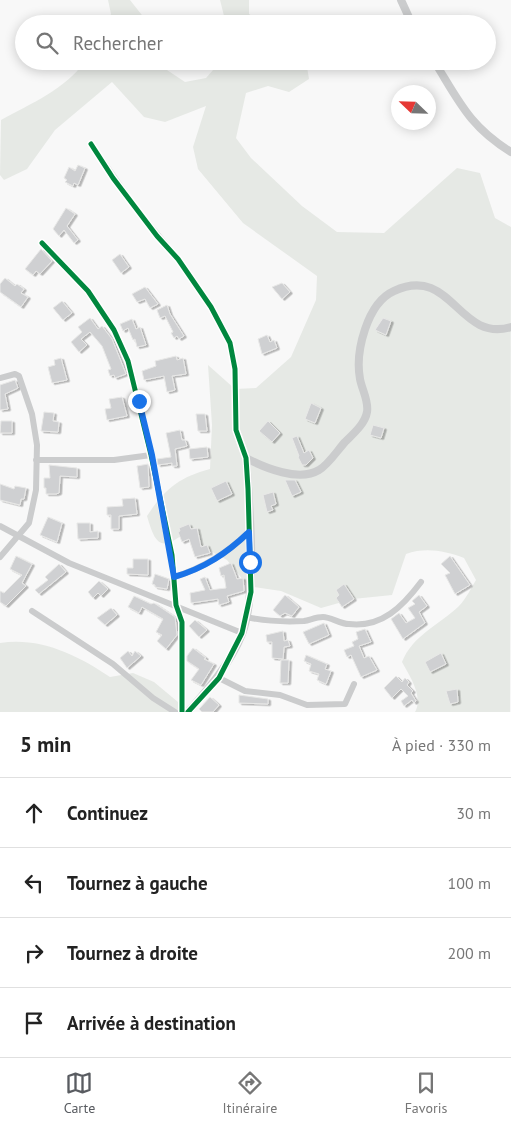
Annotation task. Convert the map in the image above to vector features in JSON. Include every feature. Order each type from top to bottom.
[{"type":"street","points":[[401,0],[408,15]]},
{"type":"street","points":[[439,70],[465,113],[480,130],[511,152]]},
{"type":"street","points":[[91,144],[137,210],[178,259],[210,307],[230,343],[235,369],[236,430],[246,458],[251,592],[242,633],[219,678],[188,712]]},
{"type":"street","points":[[42,243],[88,291],[114,330],[128,362],[152,455],[174,577],[176,605],[182,622],[182,712]]},
{"type":"street","points":[[246,458],[260,466],[303,475],[319,470],[359,427],[368,410],[358,359],[362,335],[374,310],[392,291],[416,284],[436,288],[475,323],[486,328],[511,327]]},
{"type":"street","points":[[0,378],[15,374],[19,376],[32,414],[36,445],[36,490],[29,523],[0,557]]},
{"type":"street","points":[[36,460],[114,460],[152,455]]},
{"type":"street","points":[[0,526],[69,563],[242,633]]},
{"type":"street","points":[[174,577],[227,553],[249,532]]},
{"type":"street","points":[[246,617],[262,620],[304,620],[324,616],[346,624],[355,625],[378,621],[402,606],[422,582]]},
{"type":"street","points":[[32,611],[113,664],[153,698],[175,712]]},
{"type":"street","points":[[219,678],[245,691],[280,696],[307,706],[345,704],[354,684]]},
{"type":"shaded area","points":[[108,0],[130,0],[142,15],[111,15]]},
{"type":"shaded area","points":[[220,0],[249,0],[250,15],[224,15]]},
{"type":"shaded area","points":[[167,70],[185,82],[206,78],[213,70],[308,70],[309,79],[289,92],[268,86],[246,93],[236,138],[251,158],[302,206],[337,232],[384,233],[457,168],[480,173],[495,218],[511,227],[510,712],[415,712],[418,700],[417,693],[402,662],[420,637],[459,606],[476,580],[464,558],[450,553],[428,550],[406,554],[392,595],[353,599],[321,608],[281,591],[248,586],[227,560],[203,547],[189,530],[180,537],[166,543],[161,543],[157,540],[147,516],[173,486],[189,476],[210,469],[212,425],[208,365],[235,389],[256,388],[291,357],[316,300],[317,276],[243,223],[198,169],[193,147],[206,106],[165,122],[144,117],[112,82],[55,130],[27,169],[4,180],[0,175],[1,120],[58,88],[77,71]]},
{"type":"shaded area","points":[[15,642],[44,645],[72,655],[110,677],[133,673],[154,682],[190,712],[0,712],[0,643]]},
{"type":"building","points":[[78,165],[85,168],[78,185],[74,183],[73,186],[65,182],[67,180],[64,178],[69,167],[75,171]]},
{"type":"building","points":[[66,208],[75,214],[67,226],[78,240],[74,243],[64,230],[59,236],[53,229]]},
{"type":"building","points":[[41,249],[52,261],[40,274],[36,271],[33,275],[25,269]]},
{"type":"building","points":[[120,254],[129,267],[121,273],[112,260]]},
{"type":"building","points":[[5,278],[15,286],[17,284],[24,289],[21,293],[28,297],[21,307],[0,292],[0,284]]},
{"type":"building","points":[[282,283],[290,292],[282,299],[272,287]]},
{"type":"building","points":[[145,287],[158,304],[150,308],[145,299],[137,302],[132,294]]},
{"type":"building","points":[[62,301],[72,313],[63,320],[53,308]]},
{"type":"building","points":[[167,305],[170,314],[184,336],[179,339],[177,336],[174,338],[165,316],[160,318],[157,310]]},
{"type":"building","points":[[90,318],[98,329],[102,326],[112,339],[126,374],[115,378],[114,375],[110,376],[108,370],[111,369],[102,346],[90,332],[81,339],[87,345],[79,352],[71,342],[82,332],[78,327]]},
{"type":"building","points":[[383,318],[391,321],[386,335],[375,330]]},
{"type":"building","points":[[132,319],[136,329],[140,327],[146,345],[137,347],[135,339],[133,340],[128,328],[123,331],[120,324]]},
{"type":"building","points":[[267,335],[270,342],[274,340],[277,348],[262,354],[258,339]]},
{"type":"building","points":[[176,356],[177,360],[183,358],[186,374],[172,376],[175,390],[167,392],[164,376],[144,380],[142,371],[156,366],[155,361]]},
{"type":"building","points":[[61,358],[67,380],[52,383],[48,367],[55,365],[54,360]]},
{"type":"building","points":[[15,380],[18,388],[5,394],[8,409],[0,410],[0,385]]},
{"type":"building","points":[[122,397],[127,416],[107,420],[105,409],[111,408],[109,399]]},
{"type":"building","points":[[311,403],[321,408],[315,423],[305,419]]},
{"type":"building","points":[[44,412],[54,413],[53,421],[59,422],[58,432],[41,431]]},
{"type":"building","points":[[196,414],[205,414],[207,431],[198,431]]},
{"type":"building","points":[[1,421],[12,421],[12,433],[0,433]]},
{"type":"building","points":[[268,421],[280,433],[272,442],[259,431]]},
{"type":"building","points":[[373,425],[384,428],[381,438],[370,435]]},
{"type":"building","points":[[180,430],[182,440],[185,440],[187,446],[175,449],[177,466],[172,466],[172,463],[158,465],[157,459],[171,457],[166,433]]},
{"type":"building","points":[[297,436],[304,453],[309,450],[313,458],[306,465],[302,465],[292,438]]},
{"type":"building","points":[[207,447],[208,457],[190,459],[189,449]]},
{"type":"building","points":[[148,464],[149,487],[140,488],[137,466]]},
{"type":"building","points":[[49,465],[77,468],[77,477],[60,476],[59,493],[46,494],[44,478],[50,478]]},
{"type":"building","points":[[285,480],[295,480],[301,492],[292,496]]},
{"type":"building","points":[[226,481],[232,494],[217,501],[211,488]]},
{"type":"building","points":[[0,484],[14,489],[15,486],[26,488],[24,499],[21,499],[20,505],[0,500]]},
{"type":"building","points":[[273,492],[276,504],[271,506],[273,510],[267,512],[263,495]]},
{"type":"building","points":[[135,498],[137,514],[119,516],[119,529],[111,529],[111,515],[107,515],[107,507],[123,506],[122,499]]},
{"type":"building","points":[[48,517],[62,523],[57,542],[40,535]]},
{"type":"building","points":[[77,523],[90,523],[90,532],[98,531],[98,538],[78,539]]},
{"type":"building","points":[[189,524],[191,529],[197,528],[201,547],[207,545],[210,553],[195,557],[189,539],[182,542],[178,532],[180,531],[179,528]]},
{"type":"building","points":[[16,556],[32,564],[22,583],[26,586],[6,606],[0,602],[0,591],[4,593],[22,575],[10,569]]},
{"type":"building","points":[[450,556],[470,585],[455,594],[445,575],[450,573],[441,564]]},
{"type":"building","points":[[133,559],[148,559],[148,575],[127,574],[127,568],[133,568]]},
{"type":"building","points":[[231,563],[237,579],[243,578],[244,591],[227,596],[229,602],[219,605],[218,599],[191,603],[190,593],[205,590],[200,579],[205,577],[210,590],[226,588],[224,575],[221,576],[219,568]]},
{"type":"building","points":[[59,564],[66,572],[39,594],[35,590],[48,580],[45,577]]},
{"type":"building","points":[[155,574],[169,579],[167,589],[155,587],[152,584]]},
{"type":"building","points":[[99,581],[108,589],[101,596],[98,593],[93,598],[88,592]]},
{"type":"building","points":[[344,584],[354,599],[342,607],[336,598],[339,595],[336,590]]},
{"type":"building","points":[[285,595],[299,607],[292,616],[285,613],[280,616],[273,610]]},
{"type":"building","points":[[419,595],[427,606],[419,612],[425,623],[403,639],[391,619],[399,613],[406,623],[415,618],[408,608],[415,604],[412,601]]},
{"type":"building","points":[[134,596],[151,604],[154,603],[175,617],[177,635],[166,649],[157,641],[162,635],[156,632],[163,619],[142,607],[139,613],[128,607]]},
{"type":"building","points":[[111,608],[117,615],[105,625],[97,618]]},
{"type":"building","points":[[195,620],[207,630],[199,637],[189,626]]},
{"type":"building","points":[[324,623],[329,635],[309,644],[303,632]]},
{"type":"building","points":[[365,629],[371,642],[359,646],[364,658],[369,656],[377,670],[361,677],[351,655],[347,657],[344,650],[354,646],[352,642],[358,639],[356,632]]},
{"type":"building","points":[[283,631],[284,641],[288,640],[290,646],[284,647],[283,659],[272,658],[272,642],[267,642],[266,635]]},
{"type":"building","points":[[193,648],[206,658],[204,659],[214,664],[201,685],[191,680],[199,669],[187,661],[187,656]]},
{"type":"building","points":[[128,651],[132,656],[135,651],[141,656],[127,668],[120,658]]},
{"type":"building","points":[[441,653],[446,664],[430,672],[425,662]]},
{"type":"building","points":[[306,655],[327,664],[325,669],[331,671],[326,684],[317,680],[319,674],[309,671],[311,664],[304,661]]},
{"type":"building","points":[[281,660],[289,660],[288,683],[280,683]]},
{"type":"building","points":[[396,676],[402,682],[405,678],[409,682],[407,685],[413,691],[411,693],[416,701],[414,703],[412,700],[404,706],[401,701],[408,696],[401,689],[392,698],[384,688]]},
{"type":"building","points":[[457,689],[458,702],[450,704],[446,691]]},
{"type":"building","points":[[239,695],[268,699],[268,704],[239,703]]},
{"type":"building","points":[[210,697],[219,705],[213,712],[202,712],[199,709]]},
{"type":"cycle path","points":[[91,144],[113,178],[157,236],[178,259],[211,307],[230,343],[235,369],[236,430],[246,458],[251,592],[242,633],[219,678],[188,712]]},
{"type":"cycle path","points":[[42,243],[88,291],[114,330],[128,361],[151,455],[172,555],[176,605],[182,622],[182,712]]},
{"type":"route","points":[[139,401],[172,555],[174,577],[227,553],[249,532],[250,562]]}]
